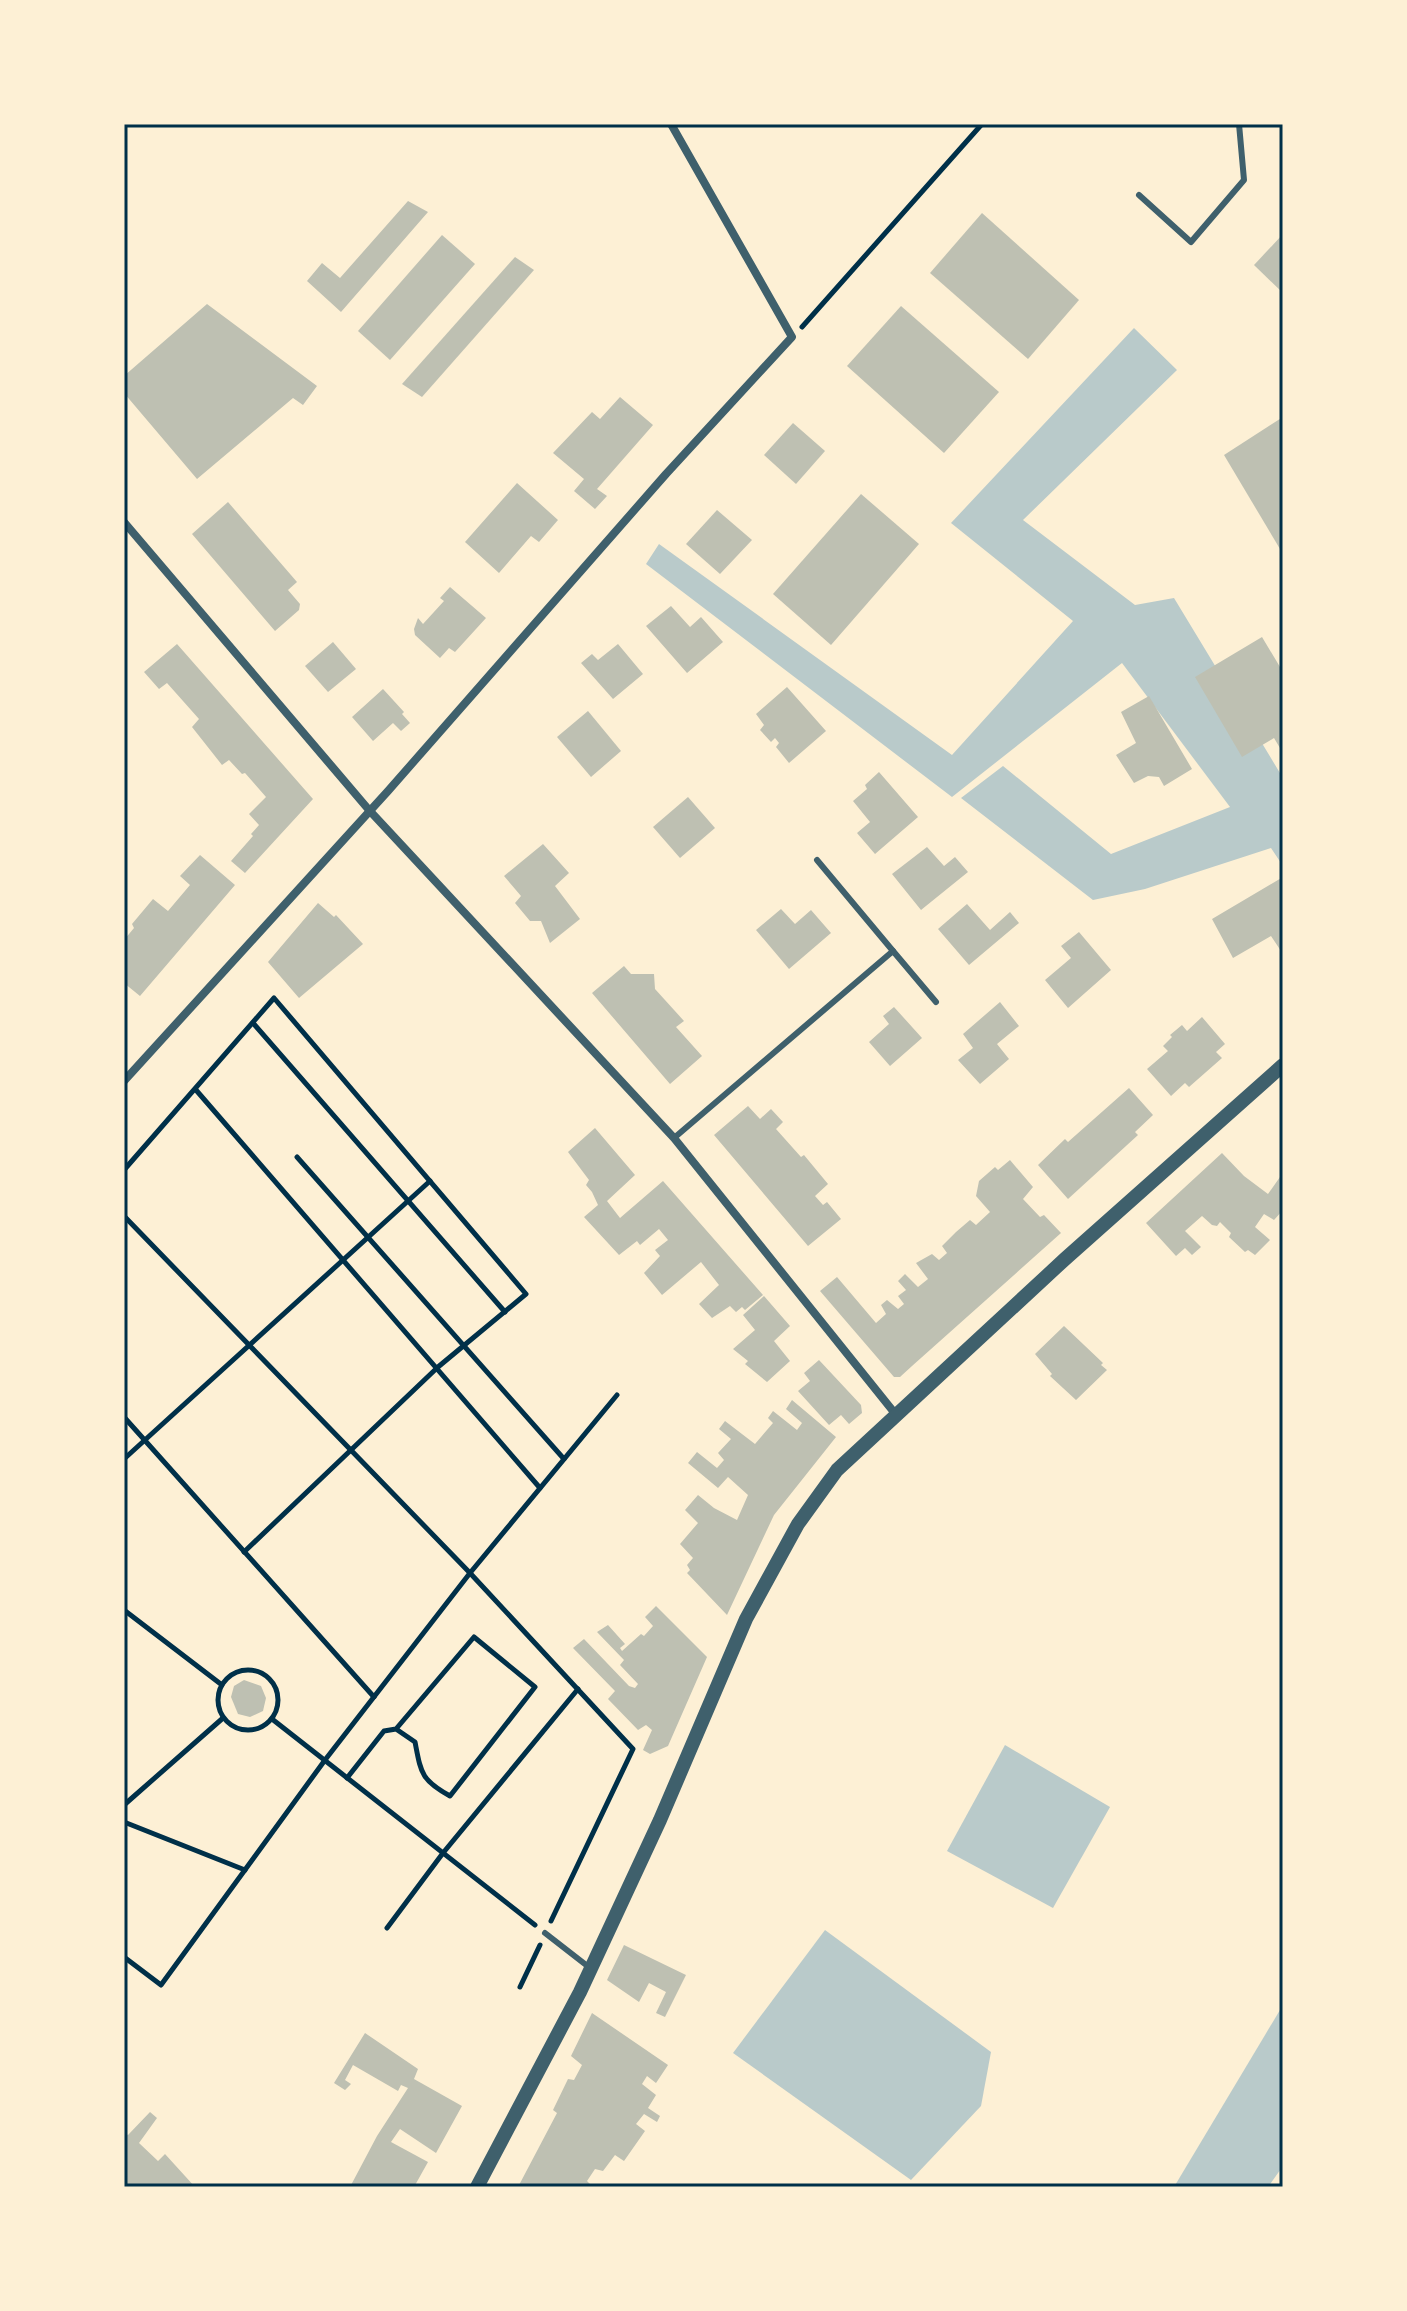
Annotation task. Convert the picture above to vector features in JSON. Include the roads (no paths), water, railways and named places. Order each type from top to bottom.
[{"type":"street","points":[[124,1081],[792,337],[671,124]]},
{"type":"street","points":[[124,522],[369,810],[674,1138],[897,1416]]},
{"type":"street","points":[[477,2187],[591,1969],[660,1820],[746,1619],[798,1524],[837,1470],[1065,1259],[1283,1065]]},
{"type":"lane","points":[[1139,195],[1191,242],[1244,180],[1239,124]]},
{"type":"lane","points":[[817,860],[936,1002]]},
{"type":"lane","points":[[674,1138],[893,951]]},
{"type":"lane","points":[[545,1933],[591,1969]]}]
